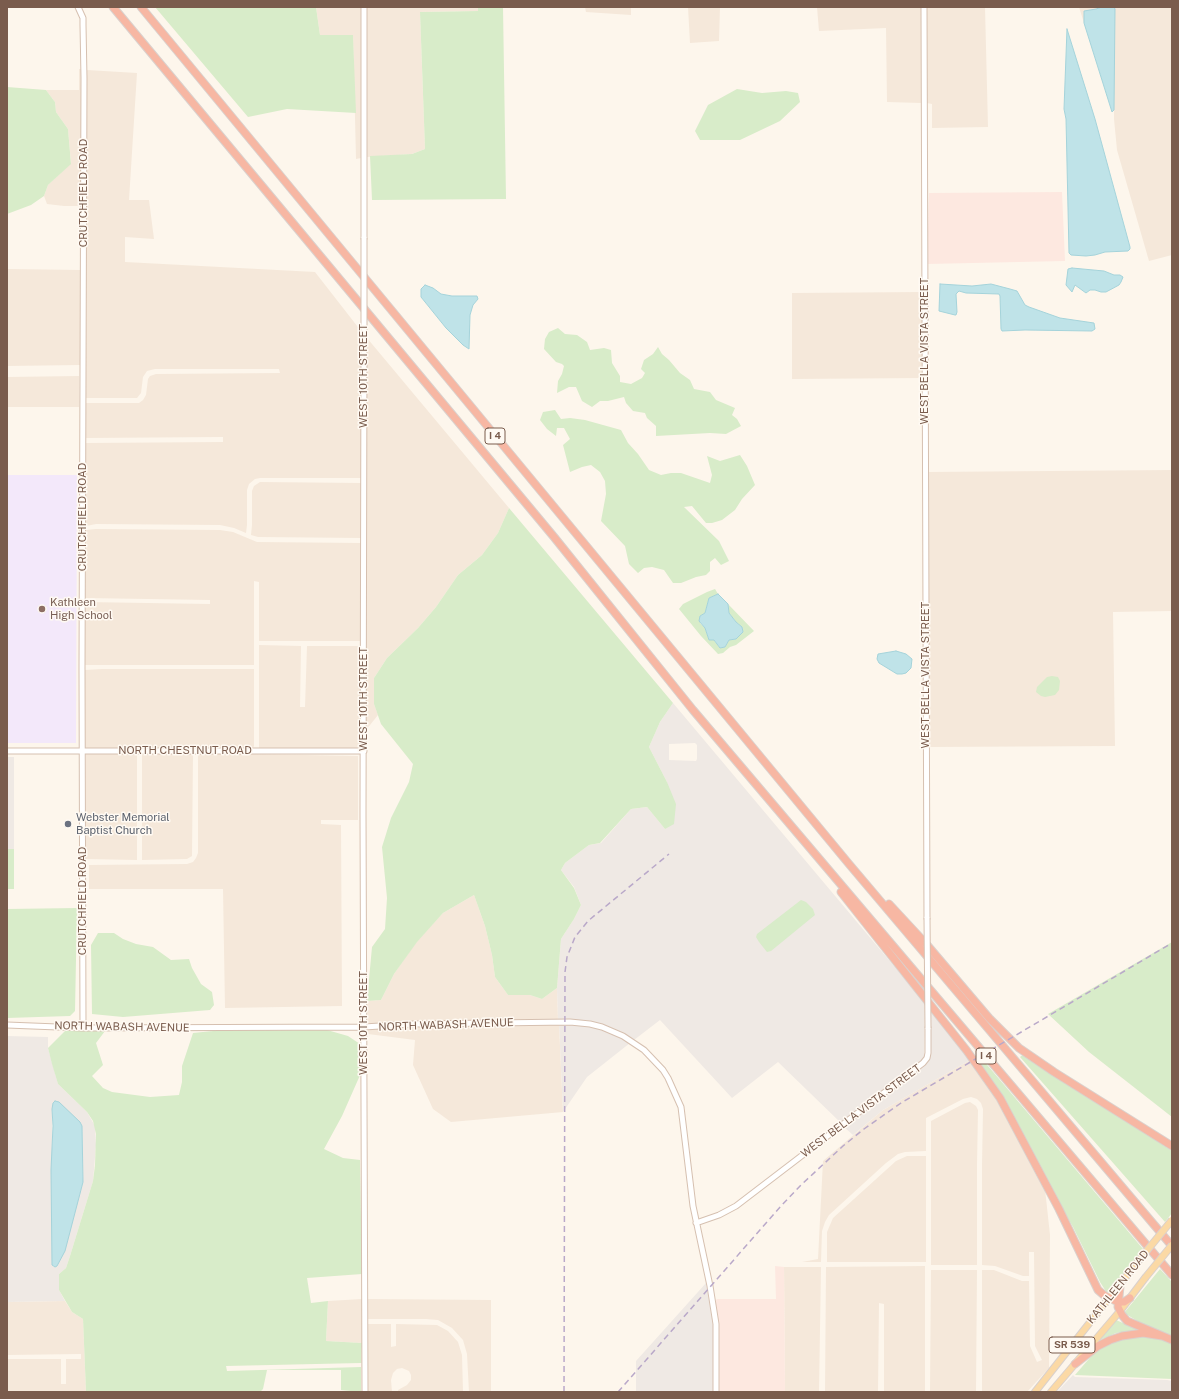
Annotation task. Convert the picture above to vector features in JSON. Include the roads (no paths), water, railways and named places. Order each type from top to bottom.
[{"type":"highway","name":"I 4","points":[[113,7],[534,514],[693,710],[1172,1275]]},
{"type":"highway","name":"I 4","points":[[141,7],[850,864],[1172,1245]]},
{"type":"highway","points":[[800,837],[854,909],[967,1051],[1000,1098],[1059,1209],[1098,1290],[1109,1299],[1118,1302],[1124,1302],[1130,1298]]},
{"type":"highway","points":[[850,864],[927,945],[989,1018],[1019,1048],[1054,1072],[1171,1144]]},
{"type":"highway","points":[[1120,1286],[1118,1302],[1120,1311],[1127,1321],[1172,1340]]},
{"type":"highway","points":[[1075,1364],[1098,1346],[1122,1336],[1143,1333],[1162,1336]]},
{"type":"main road","name":"KATHLEEN ROAD","points":[[1035,1392],[1172,1220]]},
{"type":"main road","name":"KATHLEEN ROAD","points":[[1051,1392],[1120,1311],[1172,1245]]},
{"type":"street","name":"CRUTCHFIELD ROAD","points":[[78,7],[83,18],[84,72],[83,1028]]},
{"type":"street","name":"WEST 10TH STREET","points":[[364,7],[365,1392]]},
{"type":"street","name":"WEST BELLA VISTA STREET","points":[[696,1223],[719,1215],[736,1206],[923,1063],[927,1058],[928,1053],[924,7]]},
{"type":"street","name":"NORTH CHESTNUT ROAD","points":[[7,751],[364,751]]},
{"type":"street","name":"NORTH WABASH AVENUE","points":[[7,1025],[83,1028],[364,1027],[412,1024],[581,1022],[602,1027],[623,1036],[644,1050],[658,1065],[668,1078],[681,1107],[693,1206],[710,1286],[716,1324],[716,1392]]},
{"type":"water","points":[[1102,7],[1114,7],[1115,9],[1114,110],[1112,112],[1084,23],[1084,11]]},
{"type":"water","points":[[1067,29],[1095,119],[1130,247],[1128,251],[1105,252],[1086,256],[1071,255],[1069,253],[1066,119],[1064,109]]},
{"type":"water","points":[[1072,268],[1104,271],[1123,277],[1119,285],[1106,292],[1090,290],[1086,293],[1075,285],[1072,292],[1066,285],[1068,269]]},
{"type":"water","points":[[940,284],[972,286],[991,284],[1017,291],[1025,305],[1029,307],[1060,318],[1094,323],[1095,329],[1092,331],[1002,331],[999,294],[966,293],[959,291],[956,294],[957,312],[955,315],[939,311]]},
{"type":"water","points":[[425,285],[433,288],[441,294],[452,296],[477,296],[478,299],[473,305],[470,315],[469,349],[446,328],[421,297],[421,289]]},
{"type":"water","points":[[718,594],[728,604],[729,613],[742,627],[743,632],[736,639],[729,640],[725,647],[720,648],[714,640],[709,640],[705,628],[699,621],[700,616],[705,613],[709,598]]},
{"type":"water","points":[[896,651],[906,654],[912,659],[911,668],[906,673],[897,674],[879,663],[877,659],[878,654]]},
{"type":"water","points":[[55,1101],[59,1102],[80,1122],[82,1126],[83,1182],[65,1251],[55,1267],[52,1265],[51,1170],[53,1126],[52,1109]]},
{"type":"railway","points":[[564,1392],[565,972],[567,957],[575,937],[588,921],[669,854]]},
{"type":"railway","points":[[618,1392],[781,1206],[843,1146],[901,1103],[1172,943]]},
{"type":"place","name":"Kathleen High School","points":[[42,609]]},
{"type":"place","name":"Webster Memorial Baptist Church","points":[[68,824]]}]
